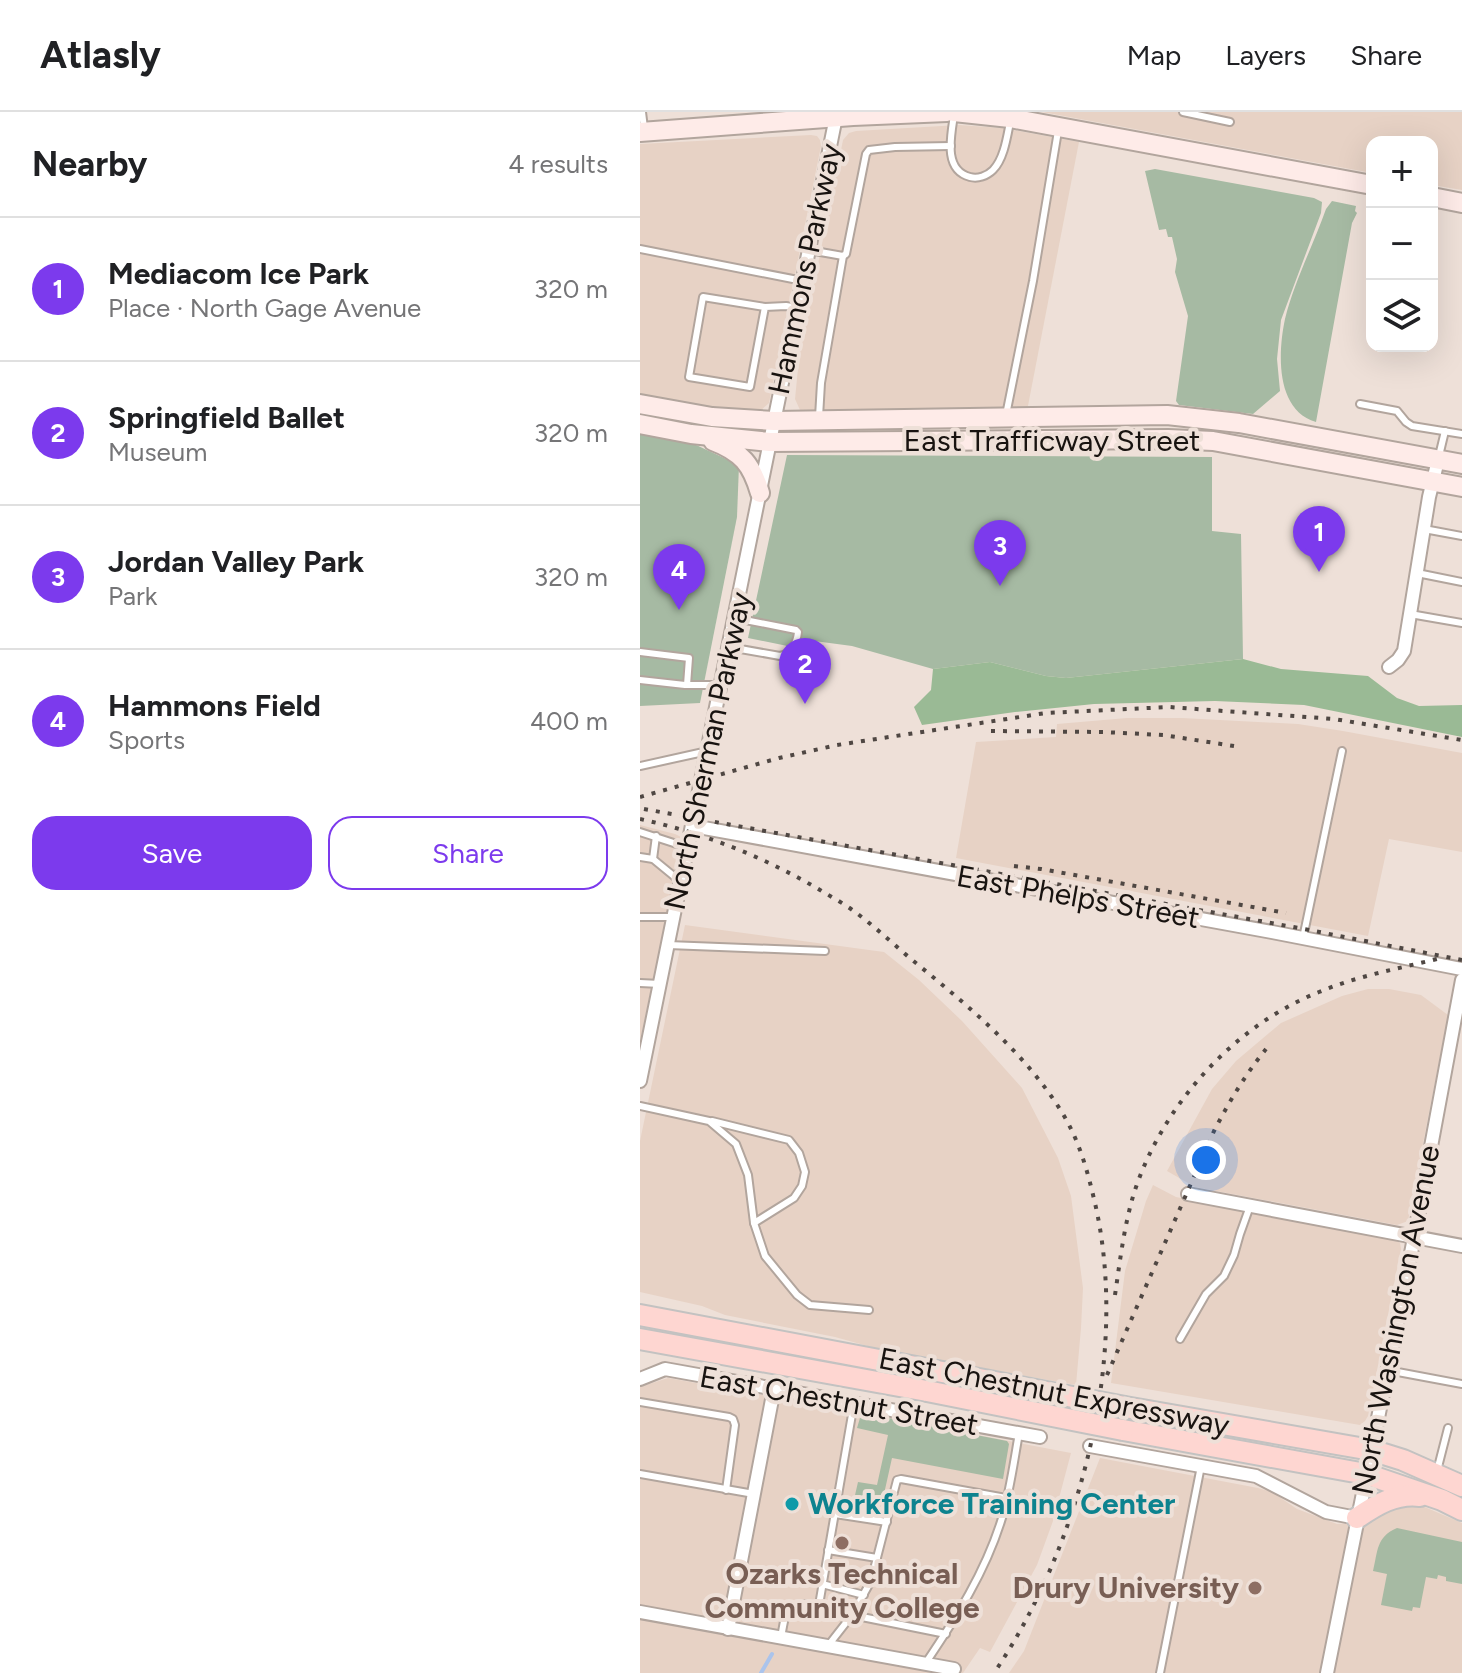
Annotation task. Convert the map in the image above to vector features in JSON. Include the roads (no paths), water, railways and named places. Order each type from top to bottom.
[{"type":"main road","points":[[642,132],[837,115],[947,112]]},
{"type":"main road","points":[[954,112],[1006,116],[1366,184]]},
{"type":"main road","points":[[1438,198],[1462,203]]},
{"type":"main road","name":"East Trafficway Street","points":[[640,404],[712,417],[774,421],[1167,415],[1239,423],[1462,464]]},
{"type":"main road","name":"East Trafficway Street","points":[[640,424],[691,434],[770,442],[1213,441],[1462,487]]},
{"type":"main road","points":[[691,434],[725,446],[743,458],[754,474],[760,493]]},
{"type":"main road","points":[[640,1305],[668,1320]]},
{"type":"main road","name":"East Chestnut Expressway","points":[[640,1315],[1371,1450],[1403,1460],[1462,1486]]},
{"type":"main road","name":"East Chestnut Expressway","points":[[640,1339],[1366,1474],[1462,1510]]},
{"type":"main road","points":[[1357,1518],[1380,1502],[1411,1495],[1442,1500]]},
{"type":"street","name":"Hammons Parkway","points":[[774,421],[837,115]]},
{"type":"street","name":"North Sherman Parkway","points":[[640,1081],[774,421]]},
{"type":"street","points":[[1389,667],[1404,651],[1438,460]]},
{"type":"street","name":"East Phelps Street","points":[[693,826],[1462,969]]},
{"type":"street","name":"North Washington Avenue","points":[[1327,1673],[1462,980]]},
{"type":"street","points":[[1188,1194],[1462,1246]]},
{"type":"street","name":"East Chestnut Street","points":[[640,1379],[665,1369],[1040,1437]]},
{"type":"street","points":[[728,1629],[774,1389]]},
{"type":"street","points":[[1090,1446],[1256,1476],[1326,1512],[1357,1518]]},
{"type":"street","points":[[640,1612],[954,1669]]},
{"type":"lane","points":[[642,112],[642,132]]},
{"type":"lane","points":[[954,112],[950,155],[955,167],[973,179],[984,177],[994,169],[1000,158],[1006,116]]},
{"type":"lane","points":[[1183,112],[1230,122]]},
{"type":"lane","points":[[1005,418],[1033,281],[1059,127]]},
{"type":"lane","points":[[818,420],[821,383],[843,256],[847,251],[866,154],[869,150],[895,147],[951,146]]},
{"type":"lane","points":[[640,249],[803,281]]},
{"type":"lane","points":[[809,250],[843,256]]},
{"type":"lane","points":[[765,307],[750,387],[689,377],[703,297],[765,307],[798,308]]},
{"type":"lane","points":[[1360,404],[1397,411],[1412,426],[1462,434]]},
{"type":"lane","points":[[1438,460],[1445,431]]},
{"type":"lane","points":[[1424,529],[1462,536]]},
{"type":"lane","points":[[1417,573],[1462,582]]},
{"type":"lane","points":[[1410,614],[1462,623]]},
{"type":"lane","points":[[729,647],[787,655],[798,636],[796,630],[735,618]]},
{"type":"lane","points":[[640,652],[689,658],[687,685]]},
{"type":"lane","points":[[640,680],[722,685]]},
{"type":"lane","points":[[640,766],[708,751]]},
{"type":"lane","points":[[1303,938],[1342,751]]},
{"type":"lane","points":[[640,832],[688,847]]},
{"type":"lane","points":[[653,859],[656,836]]},
{"type":"lane","points":[[640,857],[653,859],[681,882]]},
{"type":"lane","points":[[640,917],[674,917]]},
{"type":"lane","points":[[668,945],[825,951]]},
{"type":"lane","points":[[640,983],[660,984]]},
{"type":"lane","points":[[640,1106],[789,1140],[799,1153],[805,1172],[802,1186],[794,1198],[754,1223]]},
{"type":"lane","points":[[709,1121],[736,1144],[748,1175],[754,1223],[765,1256],[797,1295],[810,1305],[869,1310]]},
{"type":"lane","points":[[1180,1339],[1206,1294],[1224,1276],[1250,1206]]},
{"type":"lane","points":[[1387,1370],[1462,1384]]},
{"type":"lane","points":[[640,1400],[733,1419],[735,1425],[726,1490]]},
{"type":"lane","points":[[819,1605],[854,1403]]},
{"type":"lane","points":[[1436,1474],[1448,1428]]},
{"type":"lane","points":[[925,1664],[972,1591],[984,1566],[1002,1517],[1019,1433]]},
{"type":"lane","points":[[1160,1673],[1201,1466]]},
{"type":"lane","points":[[640,1474],[754,1494]]},
{"type":"lane","points":[[827,1647],[852,1615],[871,1581],[897,1480],[1006,1498]]},
{"type":"lane","points":[[835,1514],[887,1522]]},
{"type":"lane","points":[[828,1550],[877,1558]]},
{"type":"lane","points":[[822,1584],[864,1595]]},
{"type":"lane","points":[[781,1638],[788,1610],[797,1604],[819,1605],[852,1615],[946,1634]]},
{"type":"waterway","points":[[761,1673],[772,1654]]},
{"type":"railway","points":[[640,797],[837,745],[1046,713],[1169,707],[1334,719],[1462,740]]},
{"type":"railway","points":[[991,731],[1163,735],[1234,746]]},
{"type":"railway","points":[[644,809],[1462,960]]},
{"type":"railway","points":[[640,819],[687,831],[755,857],[799,878],[859,915],[974,1012],[1013,1050],[1048,1091],[1078,1145],[1094,1199],[1104,1258],[1106,1320],[1102,1382],[1074,1507],[1052,1566],[1025,1622],[994,1673]]},
{"type":"railway","points":[[1014,866],[1286,913]]},
{"type":"railway","points":[[1115,1295],[1128,1218],[1146,1161],[1182,1100],[1205,1073],[1230,1048],[1288,1007],[1348,982],[1437,959]]},
{"type":"railway","points":[[1107,1375],[1214,1131],[1266,1049]]},
{"type":"place","name":"Mediacom Ice Park","points":[[1319,572]]},
{"type":"place","name":"Jordan Valley Park","points":[[1000,586]]},
{"type":"place","name":"Hammons Field","points":[[679,610]]},
{"type":"place","name":"Springfield Ballet","points":[[805,704]]},
{"type":"place","name":"Workforce Training Center","points":[[792,1504]]},
{"type":"place","name":"Ozarks Technical Community College","points":[[842,1543]]},
{"type":"place","name":"Drury University","points":[[1255,1588]]}]
